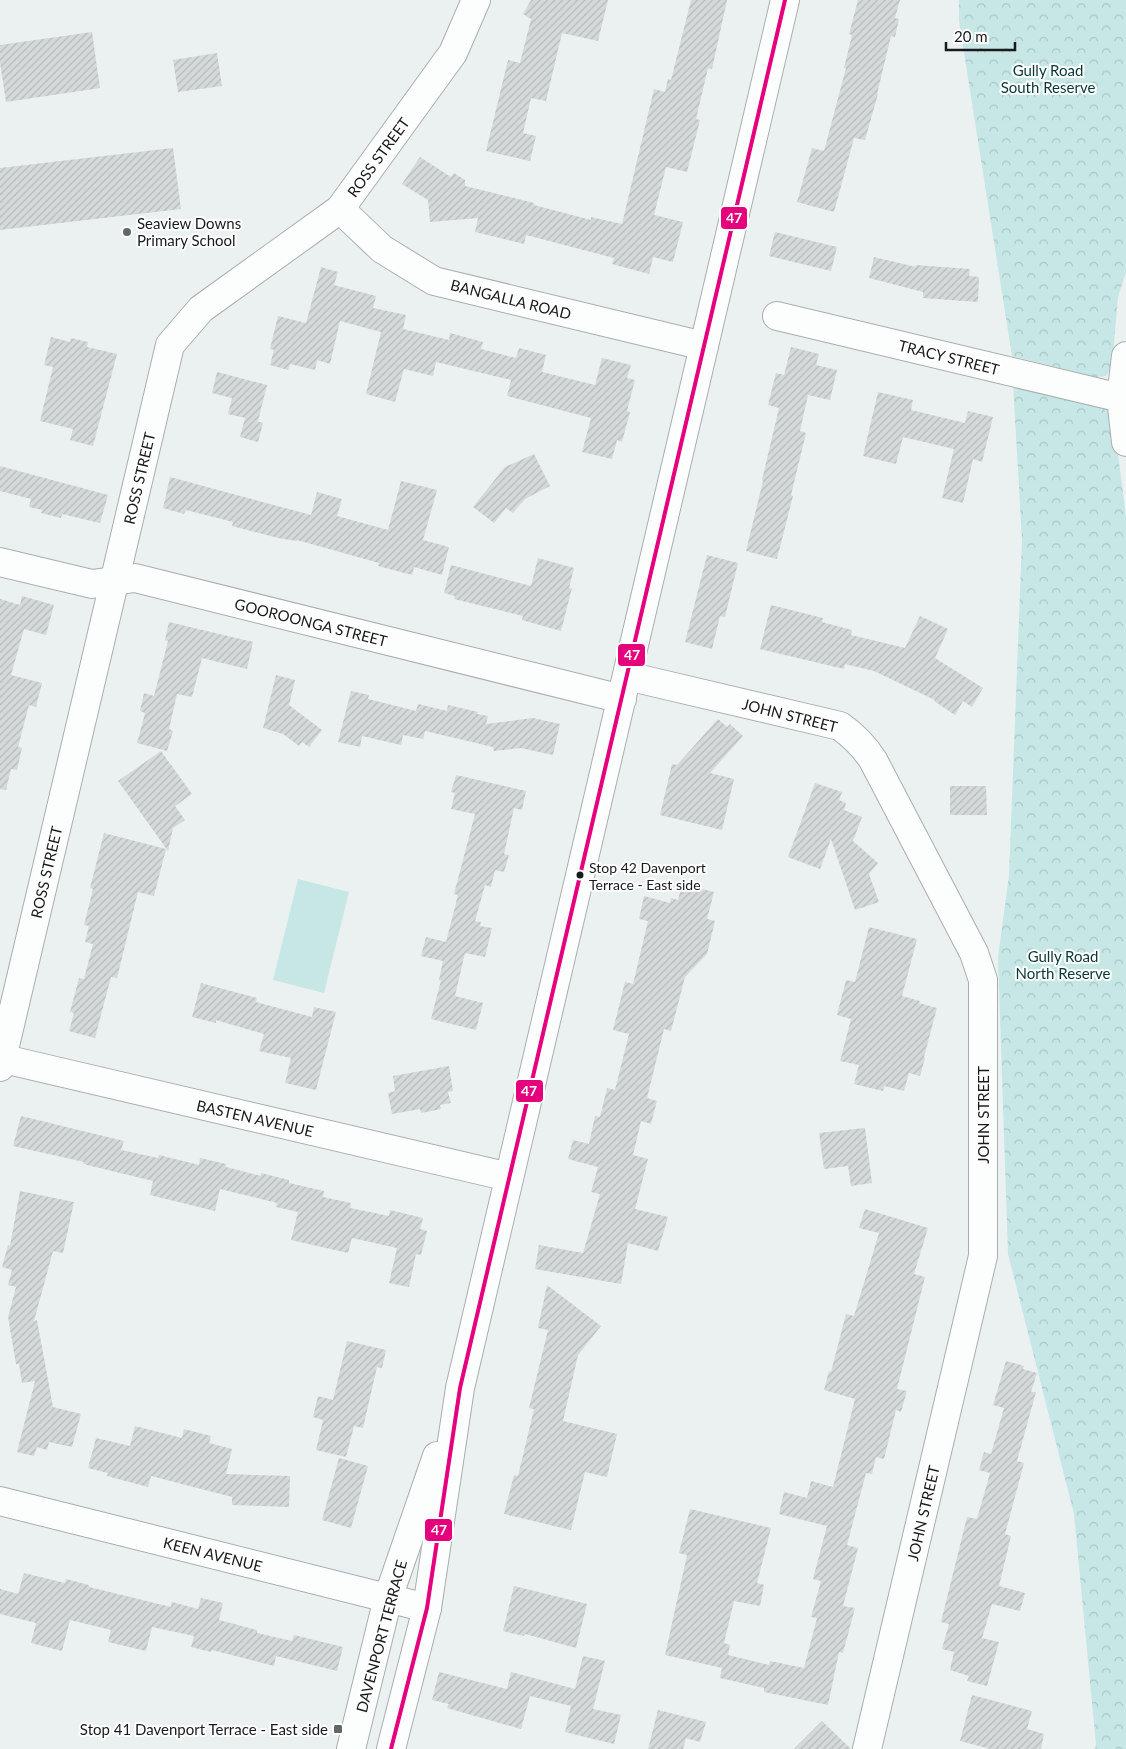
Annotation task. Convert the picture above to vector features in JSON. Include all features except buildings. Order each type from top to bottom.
[{"type":"street","name":"ROSS STREET","points":[[1,1061],[170,345],[201,309],[340,210],[453,53],[476,0]]},
{"type":"street","points":[[353,1742],[397,1748],[427,1608],[460,1388],[785,0]]},
{"type":"street","name":"BANGALLA ROAD","points":[[340,210],[382,249],[434,281],[704,346]]},
{"type":"street","name":"TRACY STREET","points":[[777,316],[1121,398]]},
{"type":"street","points":[[1126,356],[1121,398],[1126,442]]},
{"type":"street","name":"GOOROONGA STREET","points":[[0,562],[92,584],[135,578],[624,687]]},
{"type":"street","name":"JOHN STREET","points":[[624,687],[840,726],[852,735],[865,747],[873,760],[974,953],[984,980],[983,1256],[867,1749]]},
{"type":"street","name":"BASTEN AVENUE","points":[[1,1061],[509,1177]]},
{"type":"street","name":"DAVENPORT TERRACE","points":[[353,1742],[388,1598],[460,1388]]},
{"type":"street","name":"KEEN AVENUE","points":[[0,1501],[427,1608]]},
{"type":"green space","name":"Gully Road South Reserve","points":[[959,0],[1126,0],[1126,272],[1118,297],[1112,367],[1106,376],[1096,377],[1012,356],[959,21]]},
{"type":"green space","name":"Gully Road North Reserve","points":[[1013,384],[1112,408],[1126,516],[1126,1749],[1095,1749],[1074,1514],[1008,1254],[998,957],[1009,875],[1022,540]]},
{"type":"green space","points":[[298,879],[349,892],[324,993],[273,980]]},
{"type":"transit line","name":"47","points":[[391,1749],[427,1608],[460,1388],[785,0]]},
{"type":"place","name":"Seaview Downs Primary School","points":[[127,232]]},
{"type":"place","name":"Stop 42 Davenport Terrace - East side","points":[[580,875]]},
{"type":"place","name":"Stop 41 Davenport Terrace - East side","points":[[338,1729]]}]
